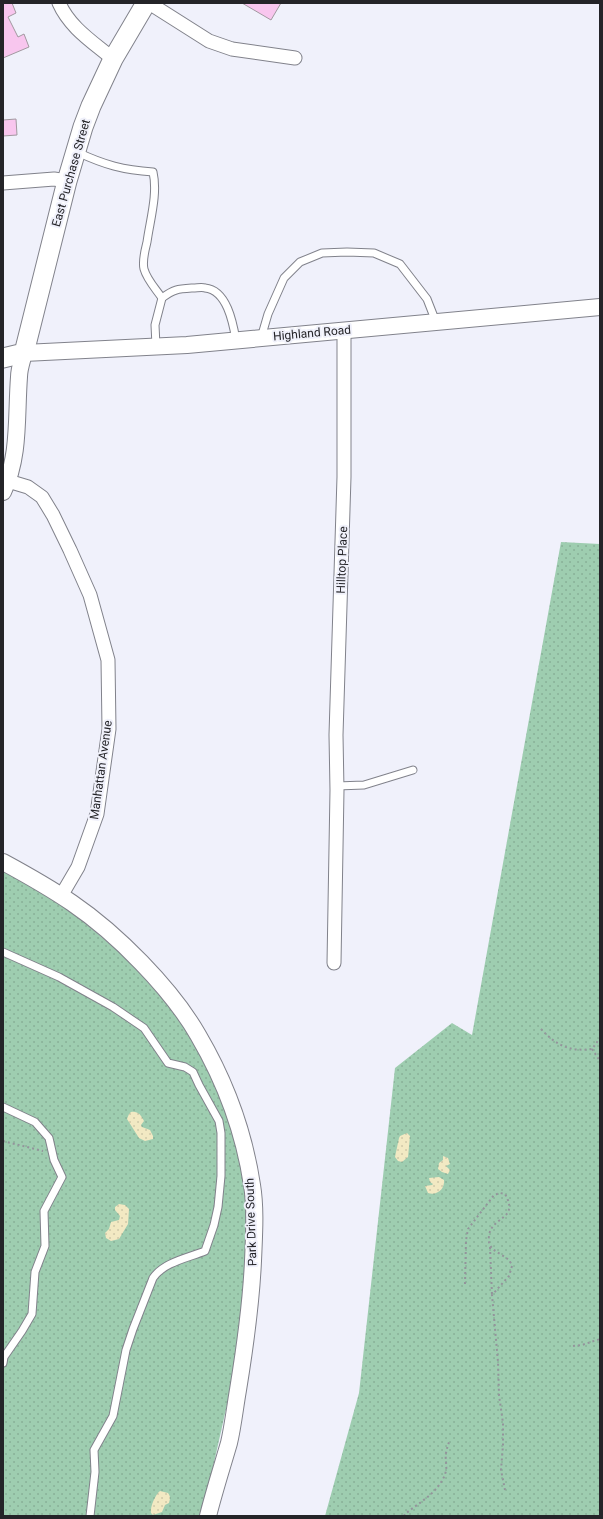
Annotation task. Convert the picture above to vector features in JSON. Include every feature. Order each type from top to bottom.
[{"type":"main road","name":"East Purchase Street","points":[[24,353],[75,151],[91,106],[113,58],[147,3]]},
{"type":"main road","points":[[3,358],[24,353]]},
{"type":"street","points":[[59,3],[77,30],[113,58]]},
{"type":"street","points":[[147,3],[209,41],[232,49],[294,58]]},
{"type":"street","points":[[3,183],[54,178],[67,181]]},
{"type":"street","name":"Highland Road","points":[[24,353],[236,340],[600,307]]},
{"type":"street","name":"Hilltop Place","points":[[334,963],[337,788],[336,735],[344,477],[344,330]]},
{"type":"street","points":[[6,487],[12,471],[16,448],[19,376],[24,353]]},
{"type":"street","name":"Manhattan Avenue","points":[[6,487],[28,487],[42,497],[53,515],[90,595],[108,660],[109,729],[97,814],[78,867],[61,896]]},
{"type":"street","name":"Park Drive South","points":[[3,862],[74,904],[113,935],[175,1001],[197,1034],[216,1068],[244,1144],[252,1186],[254,1240],[247,1336],[229,1441],[208,1516]]},
{"type":"lane","points":[[75,151],[102,163],[137,171],[153,172],[155,181],[152,214],[144,254],[144,269],[150,281],[162,298]]},
{"type":"lane","points":[[261,338],[268,314],[284,278],[300,262],[322,253],[374,253],[400,264],[427,299],[436,322]]},
{"type":"lane","points":[[156,346],[155,325],[162,298],[172,291],[190,288],[206,288],[218,293],[230,314],[236,340]]},
{"type":"lane","points":[[337,788],[364,785],[413,770]]},
{"type":"lane","points":[[3,952],[59,977],[113,1007],[144,1028],[168,1063],[185,1067],[193,1072],[219,1121],[221,1176],[218,1207],[214,1225],[205,1251],[168,1265],[158,1271],[153,1278],[126,1350],[113,1416],[94,1450],[95,1472],[90,1516]]},
{"type":"lane","points":[[3,1107],[35,1122],[49,1138],[54,1160],[62,1177],[44,1210],[45,1246],[35,1272],[32,1314],[4,1357],[3,1362]]},
{"type":"path","points":[[541,1029],[552,1041],[569,1049],[582,1051],[592,1049],[600,1038]]},
{"type":"path","points":[[592,1049],[600,1061]]},
{"type":"path","points":[[3,1141],[47,1152]]},
{"type":"path","points":[[465,1284],[466,1240],[468,1229],[494,1195],[500,1193],[505,1194],[507,1198],[508,1214],[505,1218],[494,1224],[489,1234],[499,1395],[504,1428],[500,1470],[505,1490]]},
{"type":"path","points":[[490,1246],[508,1260],[512,1266],[509,1276],[492,1295]]},
{"type":"path","points":[[573,1346],[582,1345],[600,1339]]},
{"type":"path","points":[[404,1516],[438,1486],[442,1480],[445,1473],[446,1453],[450,1440]]},
{"type":"green space","points":[[561,542],[600,544],[600,1516],[325,1516],[359,1393],[395,1068],[452,1023],[472,1035]]},
{"type":"green space","points":[[3,868],[64,905],[125,957],[180,1018],[223,1096],[246,1185],[246,1273],[233,1378],[202,1516],[3,1516]]},
{"type":"sand","points":[[131,1112],[136,1112],[140,1115],[144,1121],[141,1125],[142,1127],[150,1130],[153,1139],[145,1141],[139,1138],[127,1119]]},
{"type":"sand","points":[[407,1133],[410,1136],[408,1157],[402,1162],[398,1161],[395,1157],[400,1136]]},
{"type":"sand","points":[[443,1156],[448,1158],[450,1164],[446,1166],[450,1170],[448,1174],[438,1169],[439,1163],[443,1160]]},
{"type":"sand","points":[[439,1177],[444,1180],[442,1189],[434,1194],[428,1193],[425,1186],[433,1184],[430,1182],[429,1178]]},
{"type":"sand","points":[[119,1204],[125,1205],[129,1209],[128,1224],[119,1239],[111,1241],[106,1238],[105,1233],[109,1229],[111,1222],[119,1220],[120,1216],[115,1210],[115,1207]]},
{"type":"sand","points":[[160,1491],[168,1493],[170,1497],[169,1503],[165,1505],[162,1512],[153,1515],[151,1513],[152,1504],[156,1495]]},
{"type":"building","points":[[3,3],[12,3],[16,13],[8,17],[18,37],[24,34],[29,47],[3,58]]},
{"type":"building","points":[[242,3],[281,3],[271,20]]},
{"type":"building","points":[[16,119],[17,135],[3,136],[3,120]]}]
